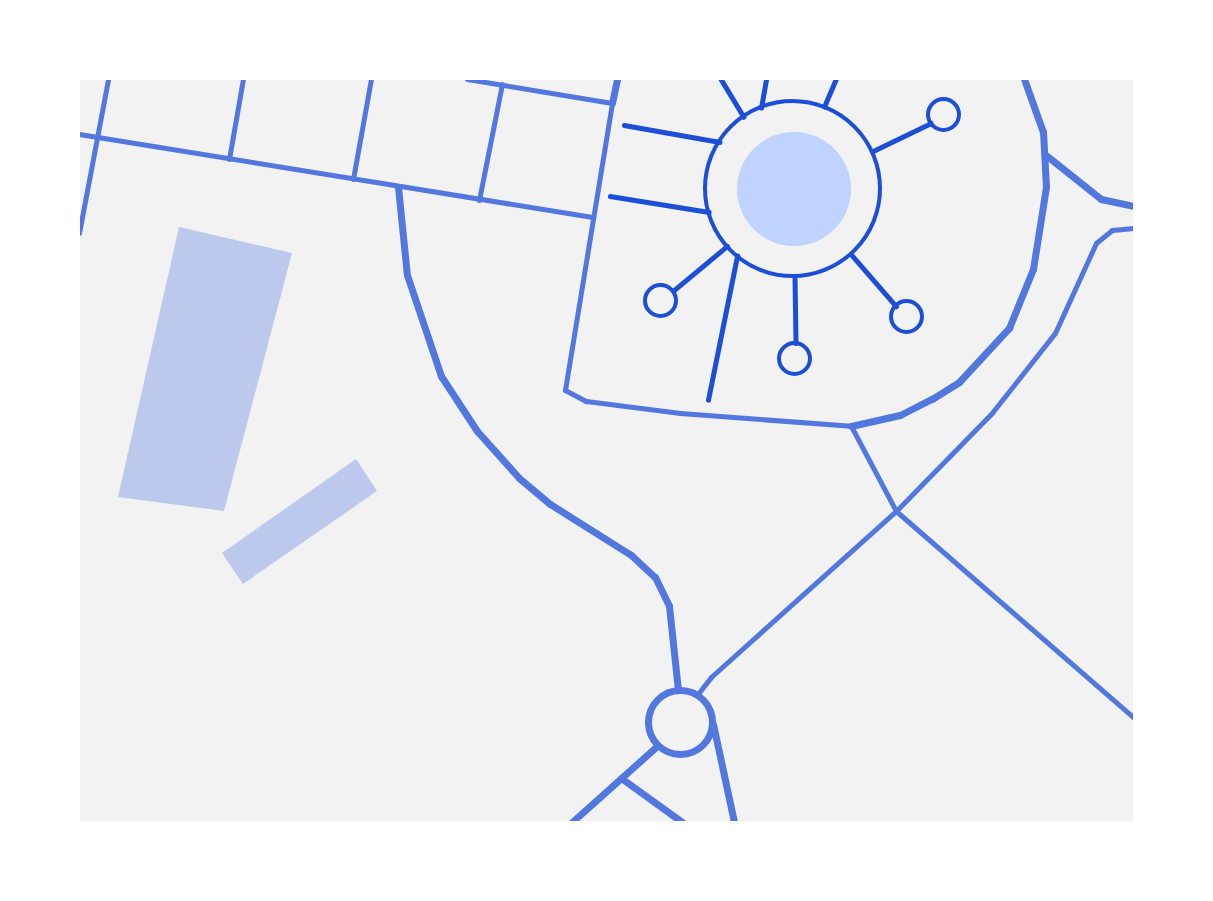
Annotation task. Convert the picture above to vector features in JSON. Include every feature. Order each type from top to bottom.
[{"type":"street","points":[[612,103],[617,79]]},
{"type":"street","points":[[851,426],[900,415],[932,399],[959,382],[1009,328],[1032,269],[1047,156],[1038,110],[1024,79]]},
{"type":"street","points":[[1047,156],[1101,199],[1134,206]]},
{"type":"street","points":[[398,187],[407,275],[441,376],[477,431],[519,478],[550,503],[631,555],[655,578],[669,606],[678,690]]},
{"type":"street","points":[[711,715],[709,734],[695,749],[676,754],[658,745],[649,728],[651,708],[664,694],[678,690],[697,695],[711,715],[734,822]]},
{"type":"street","points":[[572,822],[658,745]]},
{"type":"street","points":[[621,778],[682,822]]},
{"type":"lane","points":[[79,233],[94,137],[108,79]]},
{"type":"lane","points":[[229,159],[243,79]]},
{"type":"lane","points":[[352,179],[371,79]]},
{"type":"lane","points":[[467,79],[612,103],[565,390],[586,401],[705,415],[851,426],[896,511],[1134,718]]},
{"type":"lane","points":[[480,200],[502,85]]},
{"type":"lane","points":[[79,134],[592,217]]},
{"type":"lane","points":[[697,695],[711,677],[896,511],[991,414],[1038,357],[1069,308],[1103,234],[1134,228]]},
{"type":"path","points":[[721,79],[744,117]]},
{"type":"path","points":[[761,108],[766,79]]},
{"type":"path","points":[[824,107],[836,79]]},
{"type":"path","points":[[946,99],[957,106],[959,118],[951,128],[939,130],[931,123],[929,109],[936,101],[946,99]]},
{"type":"path","points":[[797,101],[824,107],[848,121],[873,151],[880,178],[878,212],[869,233],[851,254],[825,271],[795,277],[767,273],[737,256],[727,246],[709,212],[706,183],[720,142],[744,117],[761,108],[797,101]]},
{"type":"path","points":[[609,122],[720,142]]},
{"type":"path","points":[[873,151],[931,123]]},
{"type":"path","points":[[597,194],[709,212]]},
{"type":"path","points":[[673,291],[727,246]]},
{"type":"path","points":[[851,254],[896,306]]},
{"type":"path","points":[[705,415],[737,256]]},
{"type":"path","points":[[795,277],[796,343]]},
{"type":"path","points":[[664,285],[673,291],[676,301],[671,312],[659,317],[647,308],[646,296],[652,288],[664,285]]},
{"type":"path","points":[[906,301],[916,304],[922,313],[920,326],[909,332],[897,329],[891,319],[896,306],[906,301]]},
{"type":"path","points":[[796,343],[805,346],[811,358],[808,368],[795,374],[783,369],[779,360],[782,350],[796,343]]},
{"type":"water","points":[[794,132],[816,137],[834,149],[846,167],[851,189],[846,211],[834,229],[816,241],[794,246],[772,241],[754,229],[742,211],[737,189],[742,167],[754,149],[772,137]]},
{"type":"building","points":[[179,227],[292,253],[224,511],[118,497]]},
{"type":"building","points":[[356,459],[377,491],[243,584],[222,553]]}]
